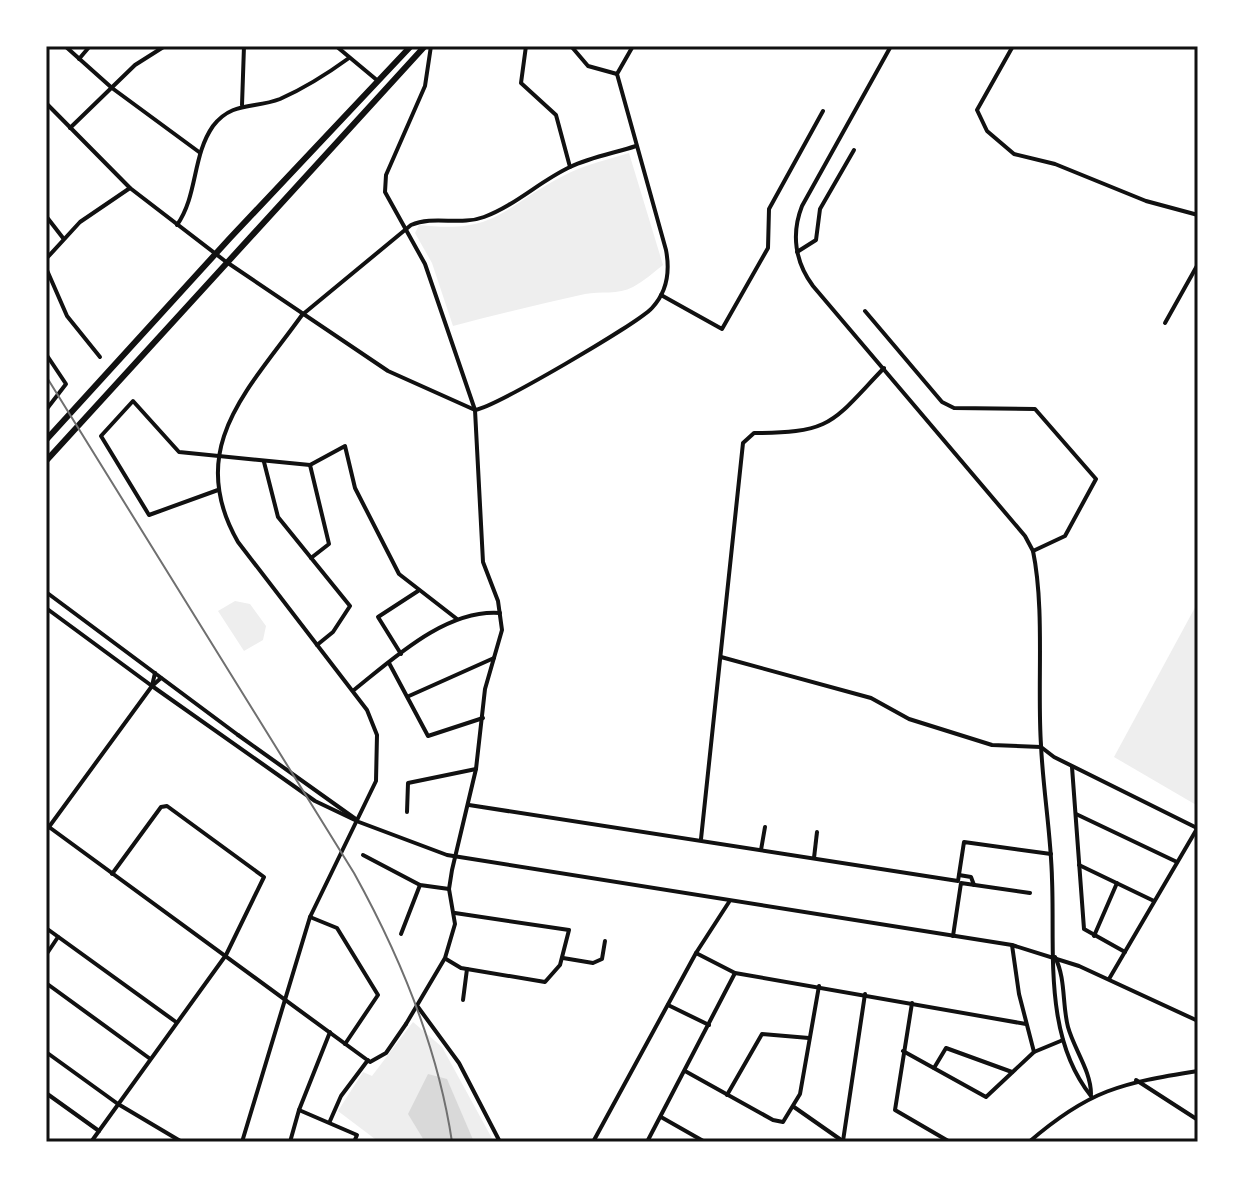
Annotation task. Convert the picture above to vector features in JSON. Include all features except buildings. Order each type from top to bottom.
[{"type":"highway","points":[[46,440],[215,253],[411,46]]},
{"type":"highway","points":[[46,461],[225,261],[428,46]]},
{"type":"street","points":[[65,46],[112,88],[199,152]]},
{"type":"street","points":[[79,59],[90,46]]},
{"type":"street","points":[[70,128],[135,65],[165,46]]},
{"type":"street","points":[[242,105],[244,46]]},
{"type":"street","points":[[336,46],[378,81]]},
{"type":"street","points":[[161,678],[47,829],[226,955],[345,1044],[368,1060],[378,1061],[418,1007],[445,958],[455,913],[449,889],[452,870],[476,769],[485,689],[502,630],[501,613],[483,562],[475,410],[425,264],[388,201],[385,184],[402,132],[425,86],[428,46]]},
{"type":"street","points":[[526,46],[521,83],[560,123],[570,167]]},
{"type":"street","points":[[571,46],[588,66],[617,74]]},
{"type":"street","points":[[475,410],[633,323],[661,295],[668,274],[666,250],[617,74],[633,46]]},
{"type":"street","points":[[891,46],[802,206],[795,229],[797,252],[813,286],[1025,536],[1033,551],[1041,747],[1051,854],[1055,957],[1052,970],[1063,1040],[1091,1096]]},
{"type":"street","points":[[1013,46],[977,110],[987,131],[1023,158],[1055,164],[1146,201],[1198,215]]},
{"type":"street","points":[[176,226],[191,194],[199,152],[216,123],[242,105],[274,101],[294,93],[349,58]]},
{"type":"street","points":[[46,103],[130,188],[176,226],[388,371],[475,410]]},
{"type":"street","points":[[661,295],[722,329],[768,248],[769,209],[823,111]]},
{"type":"street","points":[[242,1142],[282,998],[310,917],[359,822],[376,781],[379,762],[377,735],[367,710],[238,542],[227,523],[218,490],[217,458],[224,430],[239,402],[302,315],[405,229],[424,221],[462,224],[485,217],[522,199],[570,167],[636,146]]},
{"type":"street","points":[[797,252],[816,240],[820,209],[854,150]]},
{"type":"street","points":[[46,259],[63,238],[130,188]]},
{"type":"street","points":[[46,216],[63,238]]},
{"type":"street","points":[[1165,323],[1198,264]]},
{"type":"street","points":[[46,268],[67,316],[100,357]]},
{"type":"street","points":[[865,311],[942,402],[954,408],[1035,409],[1096,479],[1065,536],[1033,551]]},
{"type":"street","points":[[46,354],[66,384],[46,410]]},
{"type":"street","points":[[701,840],[743,443],[754,433],[794,433],[823,427],[884,368]]},
{"type":"street","points":[[46,393],[52,402]]},
{"type":"street","points":[[218,490],[149,515],[101,436],[133,401],[179,452],[310,465],[345,446],[355,488],[399,574],[457,619]]},
{"type":"street","points":[[264,462],[278,517],[350,606],[333,632],[317,645]]},
{"type":"street","points":[[310,465],[329,544],[311,558]]},
{"type":"street","points":[[401,654],[378,617],[418,591]]},
{"type":"street","points":[[46,592],[359,822]]},
{"type":"street","points":[[46,608],[315,801],[359,822],[447,855],[1012,945],[1055,957],[1109,979],[1198,1021]]},
{"type":"street","points":[[354,690],[401,654],[457,619],[483,612],[501,613]]},
{"type":"street","points":[[409,696],[495,657]]},
{"type":"street","points":[[721,657],[871,698],[909,719],[992,745],[1041,747],[1072,766],[1198,827],[1109,979]]},
{"type":"street","points":[[389,663],[428,736],[483,718]]},
{"type":"street","points":[[152,686],[155,673]]},
{"type":"street","points":[[1072,766],[1084,929],[1093,937],[1125,952]]},
{"type":"street","points":[[407,812],[408,783],[476,769]]},
{"type":"street","points":[[469,805],[958,881],[964,842],[1051,854]]},
{"type":"street","points":[[91,1142],[226,955],[264,877],[167,806],[161,807],[112,874]]},
{"type":"street","points":[[1076,814],[1177,862]]},
{"type":"street","points":[[761,850],[765,827]]},
{"type":"street","points":[[814,858],[817,832]]},
{"type":"street","points":[[363,855],[420,885],[449,889]]},
{"type":"street","points":[[1079,865],[1154,901]]},
{"type":"street","points":[[959,875],[971,877],[974,885]]},
{"type":"street","points":[[953,936],[961,883],[1030,893]]},
{"type":"street","points":[[1093,937],[1117,883]]},
{"type":"street","points":[[401,934],[420,885]]},
{"type":"street","points":[[594,1142],[696,953],[729,902]]},
{"type":"street","points":[[445,958],[467,969],[545,982],[563,958],[569,930],[455,913]]},
{"type":"street","points":[[310,917],[337,928],[378,995],[345,1044]]},
{"type":"street","points":[[46,928],[176,1022]]},
{"type":"street","points":[[46,955],[58,937]]},
{"type":"street","points":[[563,958],[593,963],[602,959],[605,941]]},
{"type":"street","points":[[1012,945],[1034,1052]]},
{"type":"street","points":[[696,953],[735,973],[1026,1024]]},
{"type":"street","points":[[1055,957],[1061,970],[1067,1024],[1091,1083],[1091,1096]]},
{"type":"street","points":[[463,1000],[467,969]]},
{"type":"street","points":[[647,1142],[735,973]]},
{"type":"street","points":[[46,983],[149,1058]]},
{"type":"street","points":[[685,1071],[779,1123],[794,1107],[800,1094],[819,986]]},
{"type":"street","points":[[794,1107],[844,1141],[865,994]]},
{"type":"street","points":[[912,1003],[895,1110],[950,1142]]},
{"type":"street","points":[[668,1005],[709,1025]]},
{"type":"street","points":[[418,1007],[459,1063],[500,1142]]},
{"type":"street","points":[[290,1142],[299,1110],[330,1032]]},
{"type":"street","points":[[727,1095],[762,1034],[809,1038]]},
{"type":"street","points":[[903,1051],[986,1097],[1034,1052],[1063,1040]]},
{"type":"street","points":[[934,1068],[946,1048],[1012,1072]]},
{"type":"street","points":[[46,1052],[118,1104],[182,1142]]},
{"type":"street","points":[[330,1121],[341,1096],[368,1060]]},
{"type":"street","points":[[1029,1142],[1066,1110],[1091,1096],[1136,1080],[1198,1071]]},
{"type":"street","points":[[1136,1080],[1198,1120]]},
{"type":"street","points":[[46,1093],[99,1131]]},
{"type":"street","points":[[299,1110],[357,1135],[354,1142]]},
{"type":"street","points":[[661,1117],[705,1142]]},
{"type":"shaded area","points":[[629,153],[663,265],[627,289],[585,294],[453,326],[432,263],[415,233],[419,225],[466,226],[482,222],[571,172]]},
{"type":"shaded area","points":[[235,601],[250,604],[266,626],[263,640],[244,651],[218,611]]},
{"type":"shaded area","points":[[1198,602],[1198,806],[1114,757]]},
{"type":"shaded area","points":[[413,1022],[442,1047],[494,1142],[379,1142],[338,1111],[363,1072],[372,1076]]},
{"type":"shaded area","points":[[428,1074],[447,1079],[474,1142],[425,1142],[408,1114]]},
{"type":"railway","points":[[46,376],[371,905],[402,970],[427,1037],[452,1142]]}]
